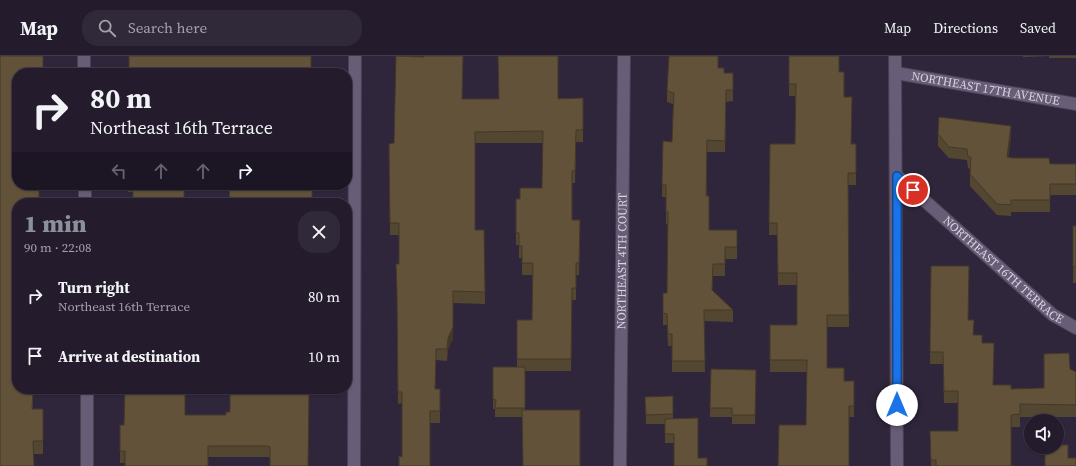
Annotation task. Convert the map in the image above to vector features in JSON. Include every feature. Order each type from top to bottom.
[{"type":"street","points":[[84,56],[84,68]]},
{"type":"street","points":[[354,56],[354,466]]},
{"type":"street","name":"NORTHEAST 4TH COURT","points":[[620,466],[624,56]]},
{"type":"street","points":[[895,56],[897,176],[897,466]]},
{"type":"street","name":"NORTHEAST 17TH AVENUE","points":[[896,73],[1076,104]]},
{"type":"street","name":"NORTHEAST 16TH TERRACE","points":[[897,176],[1047,310],[1076,328]]},
{"type":"street","points":[[87,394],[87,466]]},
{"type":"building","points":[[0,56],[43,56],[43,68],[12,68],[12,190],[39,190],[39,198],[12,198],[12,394],[33,394],[32,409],[43,409],[43,441],[33,441],[34,466],[0,466]]},
{"type":"building","points":[[129,56],[311,56],[311,68],[129,68]]},
{"type":"building","points":[[396,56],[463,56],[462,99],[499,99],[498,56],[558,56],[558,99],[583,98],[583,130],[576,130],[575,171],[572,171],[572,220],[580,220],[579,263],[576,263],[576,288],[572,288],[571,359],[517,359],[517,320],[532,320],[533,263],[522,263],[522,246],[519,246],[519,233],[516,233],[516,199],[520,199],[520,188],[542,188],[543,131],[475,132],[475,230],[484,230],[485,292],[453,291],[453,327],[448,338],[447,349],[436,349],[435,389],[440,389],[440,411],[430,411],[430,466],[399,466],[399,456],[402,457],[402,392],[398,392],[396,264],[399,264],[399,223],[390,223],[389,144],[394,143]]},
{"type":"building","points":[[669,56],[718,56],[718,68],[724,68],[724,73],[733,73],[733,90],[726,90],[725,141],[707,140],[706,196],[709,196],[709,230],[737,230],[737,247],[725,247],[725,264],[713,264],[712,290],[733,310],[704,310],[705,361],[672,361],[672,334],[668,334],[667,314],[663,313],[663,293],[667,293],[668,212],[666,212],[666,185],[662,185],[663,141],[672,142],[674,93],[667,91]]},
{"type":"building","points":[[789,56],[839,56],[839,72],[844,72],[844,97],[852,97],[851,144],[856,144],[856,173],[848,173],[849,315],[827,315],[827,368],[844,368],[844,381],[854,381],[854,406],[849,406],[849,466],[778,466],[779,425],[806,425],[807,360],[770,360],[770,325],[797,325],[797,273],[778,273],[777,223],[769,223],[770,144],[795,144],[796,84],[789,84]]},
{"type":"building","points":[[939,117],[1011,126],[1007,157],[1049,158],[1050,164],[1076,164],[1076,184],[1050,184],[1050,200],[1011,200],[1011,205],[997,204],[970,174],[971,157],[968,157],[967,149],[949,147],[938,134]]},
{"type":"building","points":[[133,190],[184,190],[184,198],[133,198]]},
{"type":"building","points":[[229,190],[312,190],[312,198],[230,198]]},
{"type":"building","points":[[1073,226],[1076,226],[1076,267],[1073,267]]},
{"type":"building","points":[[931,266],[969,266],[968,320],[974,320],[973,335],[982,335],[982,343],[994,343],[993,385],[1011,385],[1011,389],[1044,388],[1044,354],[1069,353],[1070,369],[1076,372],[1076,405],[1020,404],[1020,414],[1011,415],[1011,466],[936,466],[936,460],[931,460],[930,431],[958,431],[958,391],[944,391],[943,352],[930,352]]},
{"type":"building","points":[[493,367],[525,367],[525,408],[495,408],[496,400],[493,399]]},
{"type":"building","points":[[711,369],[756,370],[755,415],[732,415],[732,408],[710,408]]},
{"type":"building","points":[[125,394],[185,394],[185,415],[226,415],[226,412],[230,412],[230,394],[309,394],[308,466],[270,466],[270,447],[268,446],[208,446],[208,466],[125,466],[125,451],[120,451],[120,425],[124,425]]},
{"type":"building","points":[[673,396],[673,414],[646,415],[645,397]]},
{"type":"building","points":[[522,410],[580,410],[580,466],[523,466]]},
{"type":"building","points":[[698,418],[698,458],[707,458],[707,466],[674,466],[674,434],[665,434],[665,419]]},
{"type":"building","points":[[1064,445],[1068,445],[1068,458],[1076,458],[1076,466],[1045,466],[1045,454],[1064,454]]},
{"type":"route","points":[[897,405],[897,176],[913,190]]}]
